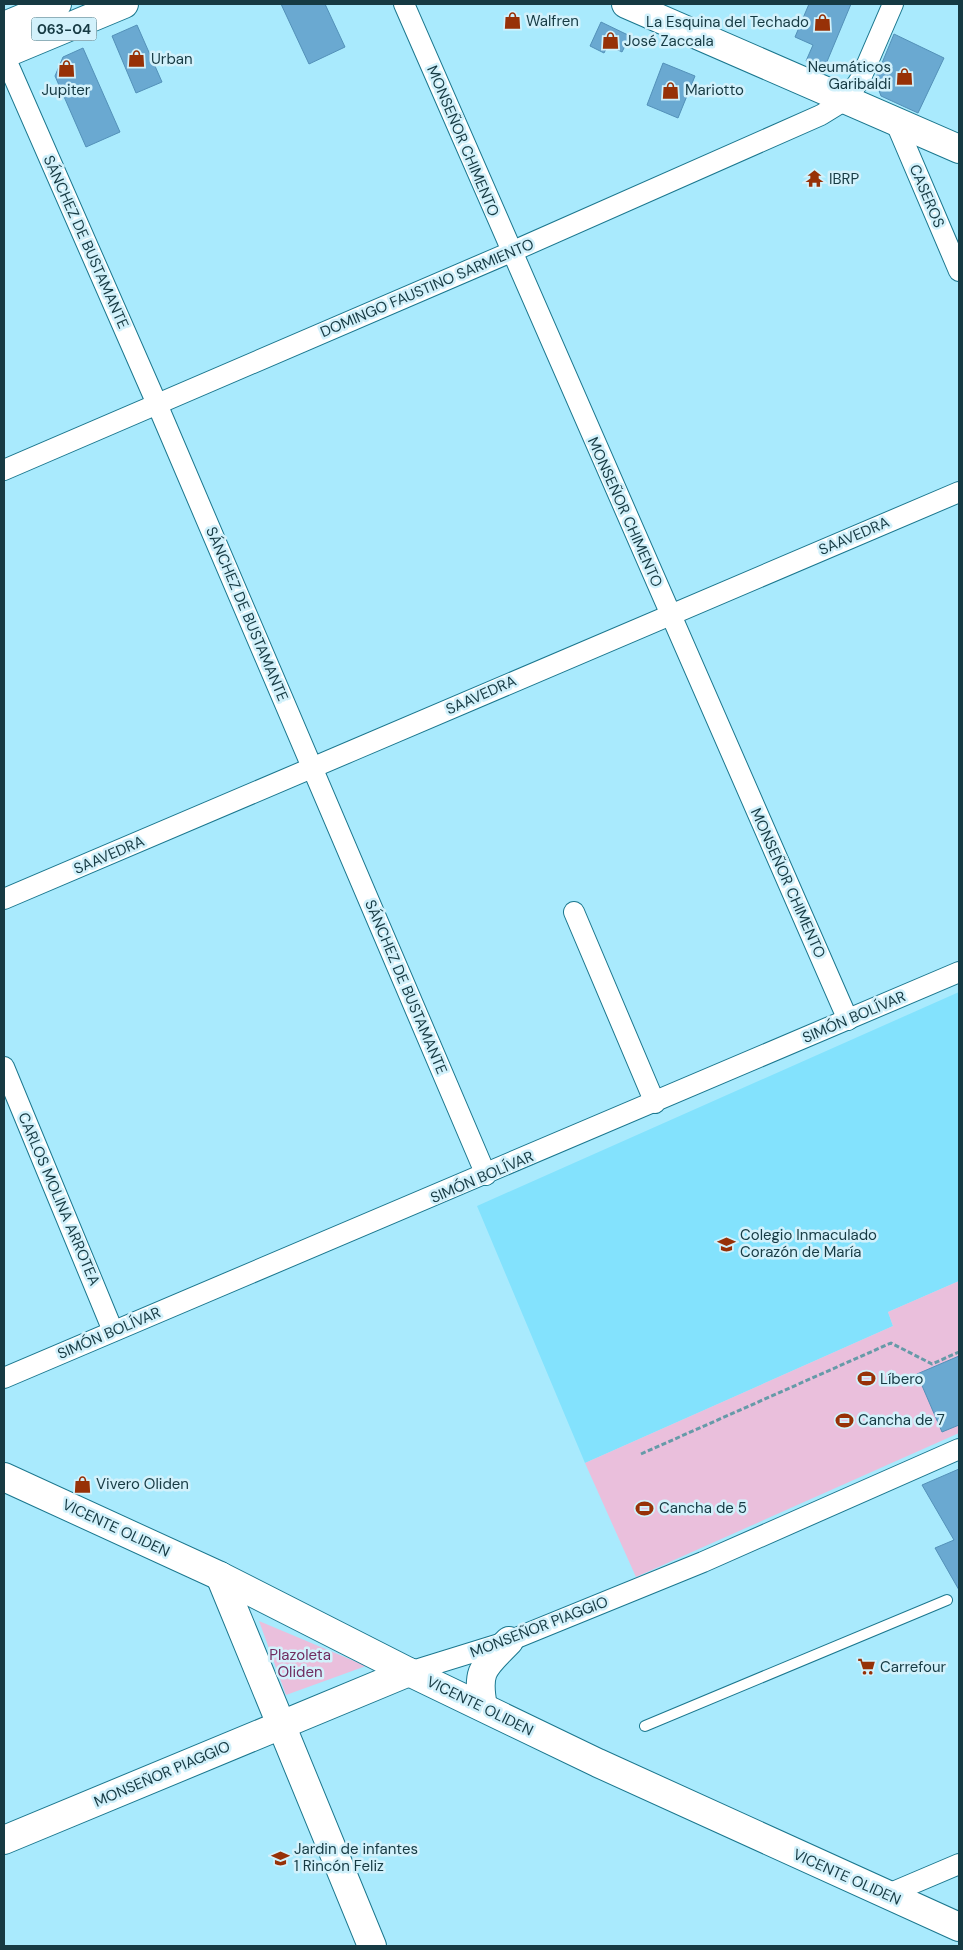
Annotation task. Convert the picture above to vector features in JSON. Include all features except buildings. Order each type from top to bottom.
[{"type":"street","name":"063-04","points":[[4,26],[57,4]]},
{"type":"street","name":"063-04","points":[[4,54],[124,4]]},
{"type":"street","name":"MONSEÑOR CHIMENTO","points":[[404,4],[848,1020]]},
{"type":"street","points":[[626,4],[959,149]]},
{"type":"street","points":[[846,99],[860,78],[893,4]]},
{"type":"street","name":"SÁNCHEZ DE BUSTAMANTE","points":[[4,54],[314,769],[486,1175]]},
{"type":"street","name":"DOMINGO FAUSTINO SARMIENTO","points":[[4,470],[511,252],[821,115],[846,99]]},
{"type":"street","name":"CASEROS","points":[[895,121],[959,271]]},
{"type":"street","name":"SAAVEDRA","points":[[4,899],[314,769],[670,613],[959,492]]},
{"type":"street","points":[[574,912],[656,1102]]},
{"type":"street","name":"SIMÓN BOLÍVAR","points":[[4,1378],[486,1175],[959,972]]},
{"type":"street","name":"CARLOS MOLINA ARROTEA","points":[[4,1067],[114,1331]]},
{"type":"street","name":"MONSEÑOR PIAGGIO","points":[[4,1840],[409,1672],[509,1641],[703,1562],[959,1449]]},
{"type":"street","name":"VICENTE OLIDEN","points":[[4,1477],[220,1576],[482,1707],[886,1895],[959,1927]]},
{"type":"street","points":[[220,1576],[372,1946]]},
{"type":"street","points":[[482,1707],[479,1684],[484,1668],[509,1641]]},
{"type":"street","points":[[886,1895],[959,1864]]},
{"type":"lane","points":[[645,1726],[947,1600]]},
{"type":"path","points":[[641,1454],[891,1343],[932,1364],[959,1352]]},
{"type":"shaded area","name":"Colegio Inmaculado Corazón de María","points":[[959,992],[959,1281],[888,1312],[893,1326],[585,1463],[477,1206]]},
{"type":"green space","name":"Líbero","points":[[959,1281],[959,1433],[636,1577],[585,1463],[893,1326],[888,1312]]},
{"type":"green space","name":"Plazoleta Oliden","points":[[259,1621],[366,1666],[286,1695]]},
{"type":"place","name":"Walfren","points":[[512,21]]},
{"type":"place","name":"La Esquina del Techado","points":[[823,22]]},
{"type":"place","name":"José Zaccala","points":[[610,41]]},
{"type":"place","name":"Urban","points":[[137,59]]},
{"type":"place","name":"Jupiter","points":[[66,69]]},
{"type":"place","name":"Neumáticos Garibaldi","points":[[905,76]]},
{"type":"place","name":"Mariotto","points":[[671,90]]},
{"type":"place","name":"IBRP","points":[[815,179]]},
{"type":"place","name":"Colegio Inmaculado Corazón de María","points":[[726,1244]]},
{"type":"place","name":"Líbero","points":[[866,1379]]},
{"type":"place","name":"Cancha de 7","points":[[844,1420]]},
{"type":"place","name":"Vivero Oliden","points":[[82,1484]]},
{"type":"place","name":"Cancha de 5","points":[[645,1508]]},
{"type":"place","name":"Carrefour","points":[[866,1667]]},
{"type":"place","name":"Jardin de infantes 1 Rincón Feliz","points":[[280,1858]]}]
